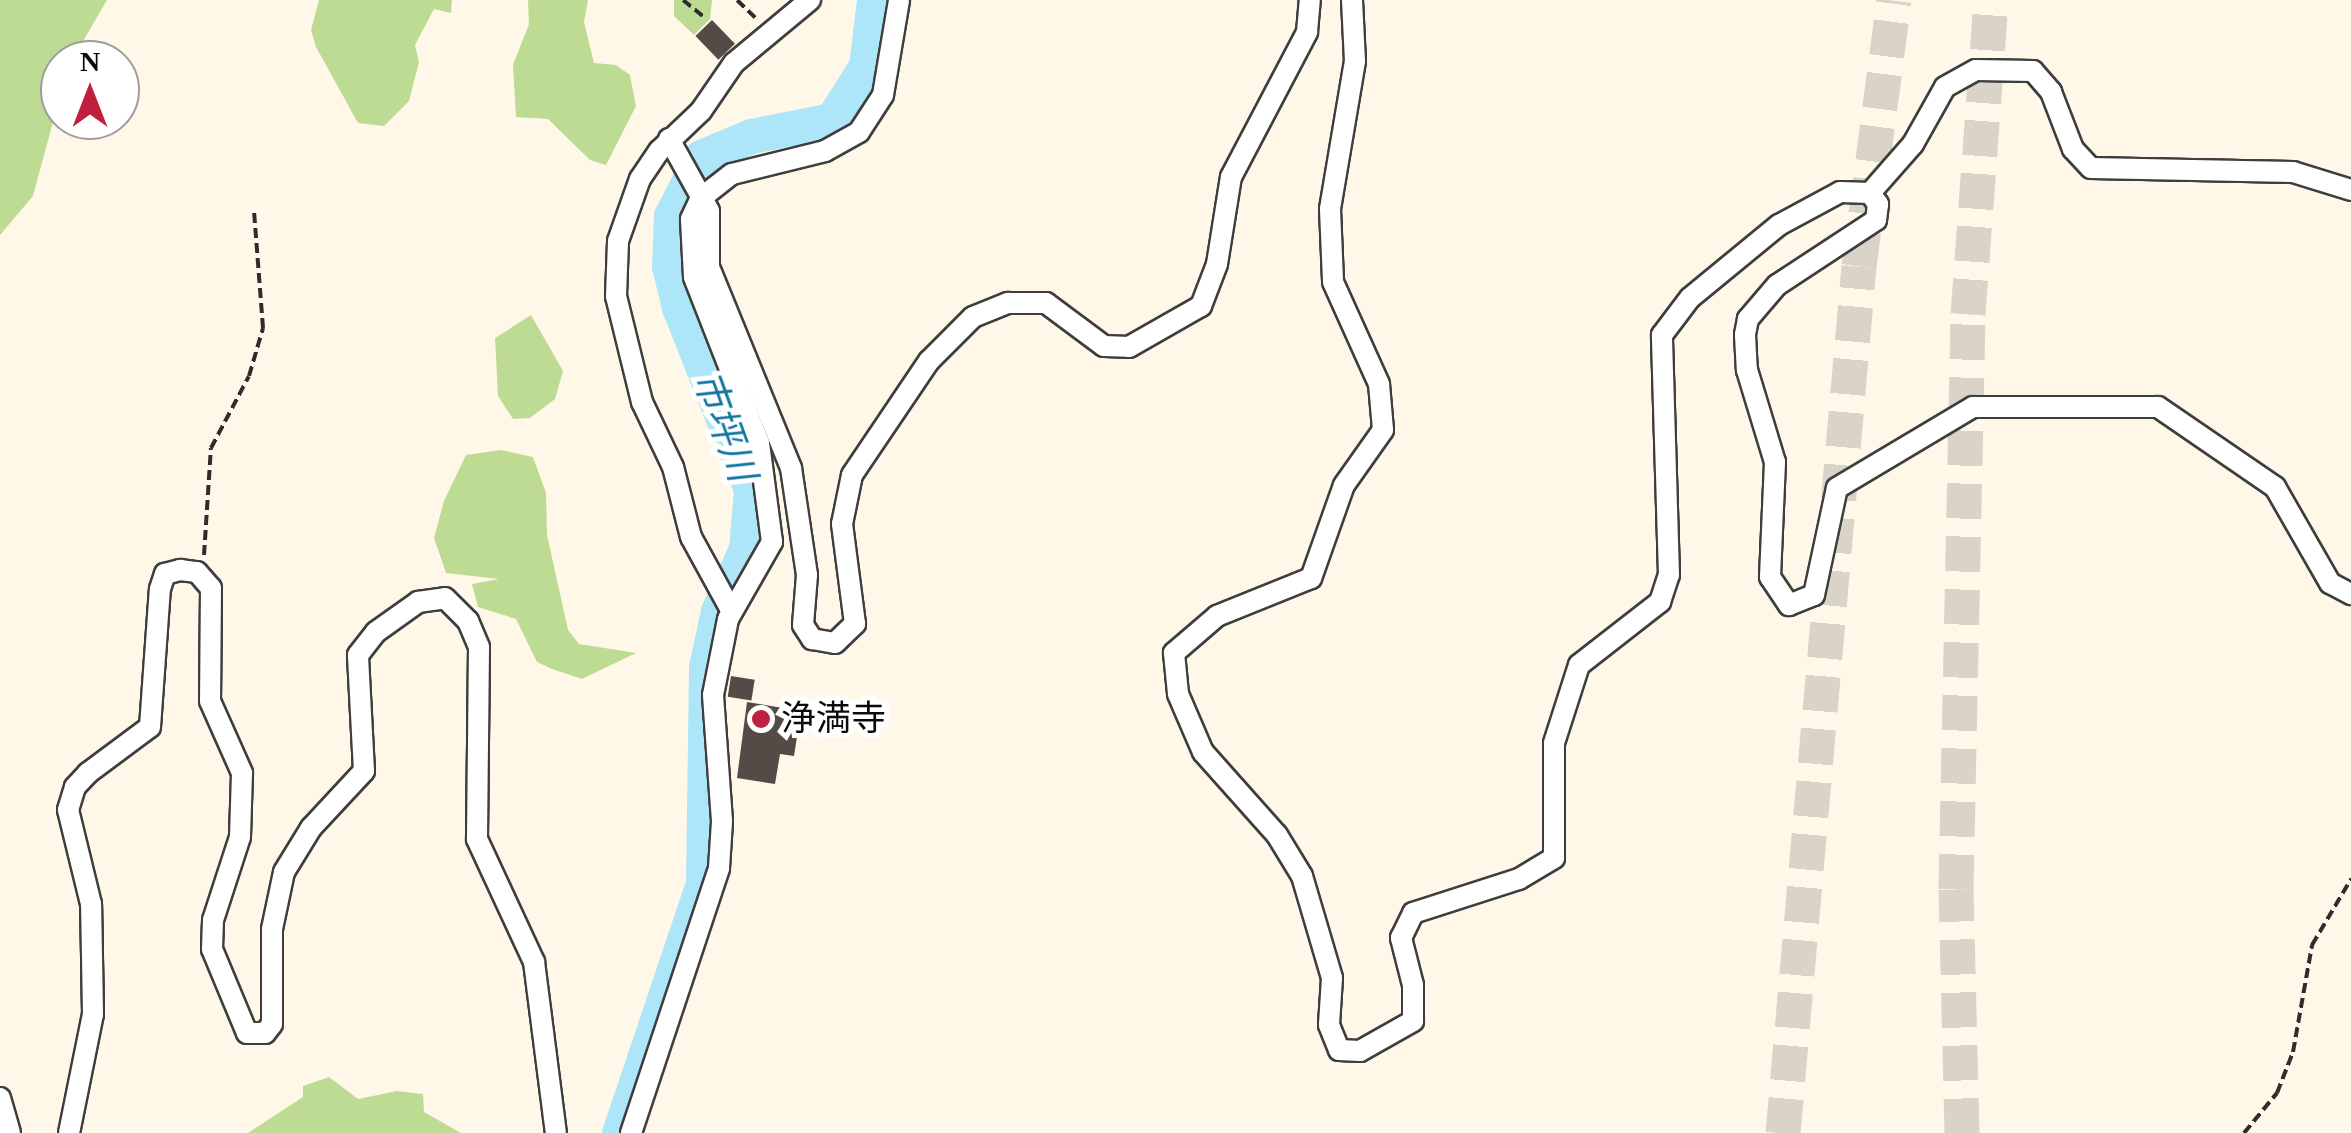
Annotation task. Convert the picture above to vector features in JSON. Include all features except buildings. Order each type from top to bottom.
[{"type":"street","points":[[732,610],[685,522],[673,466],[642,402],[616,296],[626,211],[670,139],[769,32],[810,0]]},
{"type":"street","points":[[632,1133],[719,868],[713,695],[732,610],[769,554],[772,518],[755,428],[690,262],[688,233],[701,198],[745,168],[825,152],[860,132],[883,95],[899,0]]},
{"type":"street","points":[[670,139],[710,218],[709,267],[795,485],[807,575],[803,625],[812,639],[835,643],[855,624],[842,524],[852,475],[929,361],[973,317],[1008,303],[1046,303],[1104,346],[1128,347],[1201,306],[1217,264],[1231,178],[1294,62],[1310,0]]},
{"type":"street","points":[[1352,0],[1354,61],[1330,209],[1334,282],[1379,384],[1383,430],[1344,485],[1310,578],[1217,616],[1174,653],[1178,694],[1203,752],[1277,835],[1302,876],[1332,978],[1328,1025],[1339,1050],[1360,1051],[1413,1021],[1413,986],[1401,938],[1413,913],[1519,879],[1554,858],[1554,743],[1579,665],[1660,602],[1669,575],[1662,334],[1690,298],[1778,225],[1840,192],[1870,193]]},
{"type":"street","points":[[1870,193],[1913,144],[1944,87],[1976,70],[2033,71],[2051,92],[2074,149],[2091,168],[2293,172],[2351,190]]},
{"type":"street","points":[[1870,193],[1878,204],[1876,220],[1777,285],[1748,319],[1745,334],[1747,370],[1775,462],[1770,577],[1789,606],[1814,595],[1837,488],[1973,407],[2158,407],[2275,487],[2330,582],[2351,594]]},
{"type":"street","points":[[68,1133],[93,1014],[91,904],[68,810],[75,787],[88,773],[150,727],[165,574],[180,570],[202,578],[211,588],[210,701],[242,773],[240,837],[213,920],[212,949],[247,1033],[265,1033],[272,1024],[272,929],[284,872],[311,828],[364,771],[358,655],[397,614],[418,602],[445,598],[468,621],[478,648],[477,839],[534,962],[556,1133]]},
{"type":"street","points":[[0,1098],[10,1133]]},
{"type":"path","points":[[683,0],[704,17]]},
{"type":"path","points":[[737,0],[769,32]]},
{"type":"path","points":[[202,578],[211,448],[249,376],[263,328],[254,212]]},
{"type":"path","points":[[2244,1133],[2277,1093],[2293,1052],[2312,945],[2351,879]]},
{"type":"green space","points":[[0,0],[107,0],[84,40],[40,40],[40,140],[48,140],[33,196],[0,235]]},
{"type":"green space","points":[[319,0],[452,0],[451,13],[434,9],[415,45],[419,62],[409,101],[384,126],[358,123],[316,47],[311,30]]},
{"type":"green space","points":[[528,0],[588,0],[584,22],[594,63],[616,65],[630,75],[636,106],[606,165],[590,160],[548,119],[516,117],[513,65],[529,24]]},
{"type":"green space","points":[[674,0],[712,0],[710,19],[694,35],[674,16]]},
{"type":"green space","points":[[531,315],[563,371],[555,399],[530,418],[513,419],[498,396],[495,338]]},
{"type":"green space","points":[[501,450],[533,457],[546,493],[547,535],[568,630],[579,644],[636,653],[582,679],[552,669],[537,662],[516,619],[478,607],[472,584],[499,579],[446,573],[434,538],[444,501],[466,455]]},
{"type":"green space","points":[[329,1077],[358,1099],[397,1091],[423,1094],[424,1112],[461,1133],[248,1133],[303,1097],[303,1086]]},
{"type":"waterway","name":"市坪川","points":[[619,1133],[703,883],[706,667],[718,611],[746,549],[751,489],[679,307],[669,266],[671,216],[701,157],[751,136],[832,120],[866,66],[874,0]]},
{"type":"tunnel","points":[[1783,1133],[1859,266],[1894,0]]},
{"type":"tunnel","points":[[1962,1133],[1956,889],[1968,314],[1991,0]]},
{"type":"place","name":"浄満寺","points":[[761,719]]}]
